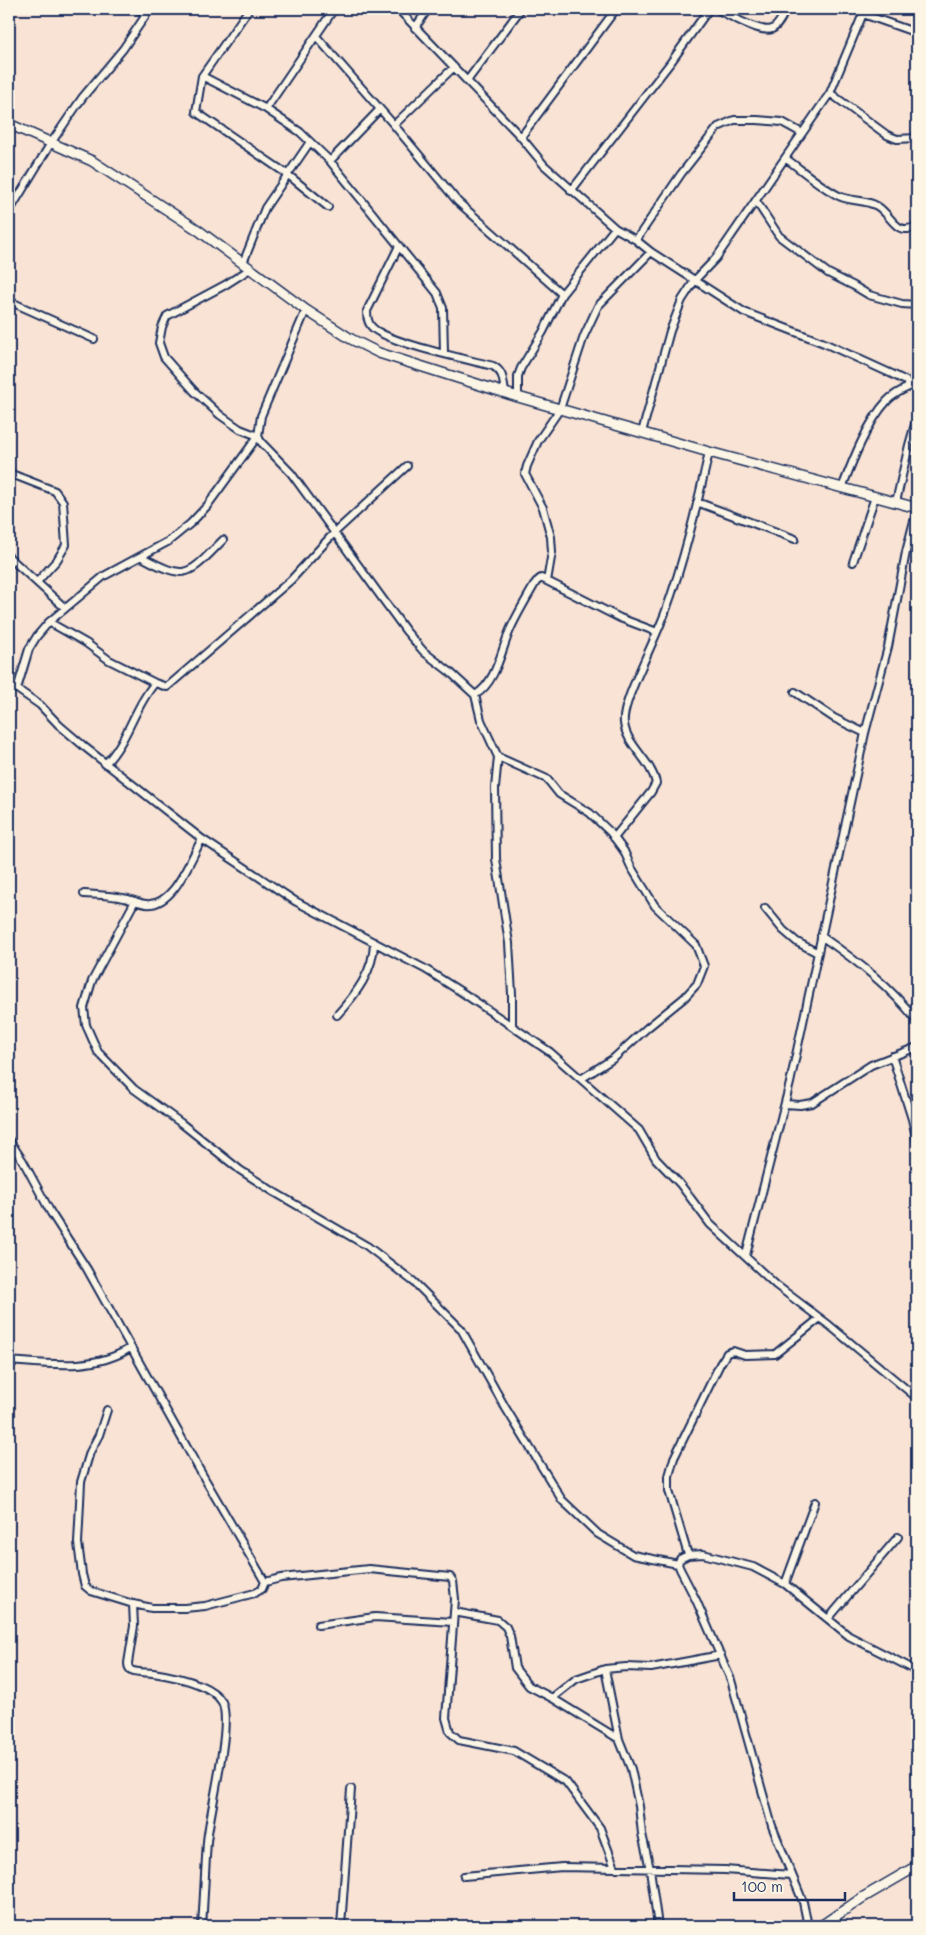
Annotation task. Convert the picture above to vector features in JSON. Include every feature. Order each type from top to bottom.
[{"type":"main road","points":[[9,124],[92,161],[198,230],[306,310],[351,339],[380,353],[518,397],[709,452],[917,508]]},
{"type":"main road","points":[[821,1926],[862,1898],[917,1866]]},
{"type":"street","points":[[9,212],[51,143],[82,98],[123,49],[148,11],[136,9]]},
{"type":"street","points":[[249,9],[202,76],[196,112],[287,174],[328,207]]},
{"type":"street","points":[[324,9],[329,15]]},
{"type":"street","points":[[266,109],[334,9]]},
{"type":"street","points":[[398,9],[414,28],[521,137],[544,165],[571,191],[615,228],[744,312],[824,343],[914,384],[917,394]]},
{"type":"street","points":[[414,28],[428,9]]},
{"type":"street","points":[[467,81],[521,9]]},
{"type":"street","points":[[521,137],[616,9]]},
{"type":"street","points":[[571,191],[671,62],[709,9]]},
{"type":"street","points":[[716,9],[766,30],[772,29],[777,25],[786,9]]},
{"type":"street","points":[[642,432],[670,331],[682,300],[696,280],[716,258],[830,93],[864,11],[917,34]]},
{"type":"street","points":[[316,36],[458,202],[562,294]]},
{"type":"street","points":[[394,125],[454,67]]},
{"type":"street","points":[[202,76],[266,109],[300,132],[330,161],[437,293],[443,308],[444,353]]},
{"type":"street","points":[[830,93],[887,134],[897,139],[917,138]]},
{"type":"street","points":[[330,161],[380,109]]},
{"type":"street","points":[[636,240],[681,174],[718,127],[734,120],[758,120],[782,122],[802,133]]},
{"type":"street","points":[[310,142],[265,208],[247,266],[225,285],[167,316],[162,327],[159,343],[164,357],[194,391],[220,415],[240,429],[258,436],[261,442],[291,473],[424,652],[475,694],[484,727],[498,757],[495,788],[496,859],[509,943],[512,1026]]},
{"type":"street","points":[[785,158],[840,197],[864,200],[878,207],[900,229],[910,230],[917,226]]},
{"type":"street","points":[[756,201],[779,236],[828,273],[869,295],[902,304],[917,305]]},
{"type":"street","points":[[518,397],[518,376],[521,368],[543,332],[562,294],[615,228]]},
{"type":"street","points":[[399,246],[366,311],[371,326],[376,331],[407,344],[493,366],[500,370],[502,374],[505,393]]},
{"type":"street","points":[[547,581],[552,552],[551,537],[543,508],[526,474],[527,466],[538,441],[560,409],[568,380],[598,306],[651,252]]},
{"type":"street","points":[[9,300],[94,339]]},
{"type":"street","points":[[17,689],[29,649],[49,622],[104,576],[169,541],[191,523],[207,506],[258,436],[261,416],[306,310]]},
{"type":"street","points":[[842,488],[867,431],[880,410],[887,400],[899,391],[914,384]]},
{"type":"street","points":[[896,502],[908,445],[917,418]]},
{"type":"street","points":[[614,838],[656,783],[652,769],[628,735],[624,724],[624,714],[640,671],[665,614],[698,502],[709,452]]},
{"type":"street","points":[[49,622],[109,660],[167,687],[291,580],[334,533],[407,466]]},
{"type":"street","points":[[9,473],[55,491],[63,502],[66,545],[57,560],[38,581]]},
{"type":"street","points":[[853,562],[875,497]]},
{"type":"street","points":[[698,502],[795,539]]},
{"type":"street","points":[[746,1255],[785,1104],[866,733],[888,647],[906,552],[917,508]]},
{"type":"street","points":[[142,557],[158,566],[183,573],[197,564],[223,540]]},
{"type":"street","points":[[9,557],[38,581],[65,608]]},
{"type":"street","points":[[475,694],[482,691],[510,629],[536,582],[542,578],[620,618],[657,632]]},
{"type":"street","points":[[105,764],[116,753],[140,704],[155,683]]},
{"type":"street","points":[[9,689],[17,689],[40,705],[58,725],[105,764],[128,779],[202,839],[295,901],[433,974],[550,1052],[639,1130],[656,1159],[680,1184],[710,1224],[746,1255],[776,1285],[820,1318],[917,1398]]},
{"type":"street","points":[[795,692],[834,718],[866,733]]},
{"type":"street","points":[[498,757],[547,779],[559,794],[590,813],[614,838],[655,906],[696,945],[704,966],[697,984],[684,998],[614,1058],[581,1079]]},
{"type":"street","points":[[84,894],[113,896],[150,904],[164,898],[171,893],[180,880],[202,839]]},
{"type":"street","points":[[135,901],[92,981],[84,1008],[86,1025],[98,1052],[134,1089],[181,1123],[240,1170],[367,1246],[414,1282],[461,1329],[505,1407],[562,1500],[598,1534],[633,1555],[678,1564]]},
{"type":"street","points":[[765,908],[783,930],[797,942],[818,954]]},
{"type":"street","points":[[821,936],[867,969],[903,1002],[917,1021]]},
{"type":"street","points":[[337,1015],[355,994],[365,978],[374,956],[374,942]]},
{"type":"street","points":[[785,1104],[800,1105],[812,1103],[856,1074],[892,1056],[917,1047]]},
{"type":"street","points":[[892,1056],[912,1119],[917,1142]]},
{"type":"street","points":[[9,1140],[23,1160],[51,1213],[87,1269],[130,1348],[265,1582]]},
{"type":"street","points":[[688,1555],[669,1491],[669,1476],[674,1458],[720,1364],[727,1353],[733,1351],[745,1355],[775,1354],[820,1318]]},
{"type":"street","points":[[9,1361],[53,1364],[92,1363],[120,1354],[130,1348]]},
{"type":"street","points":[[107,1410],[99,1435],[90,1452],[81,1482],[78,1544],[85,1586],[92,1591],[133,1604],[152,1608],[177,1608],[205,1606],[255,1593],[262,1589],[265,1582]]},
{"type":"street","points":[[785,1584],[815,1502]]},
{"type":"street","points":[[828,1618],[898,1537]]},
{"type":"street","points":[[678,1564],[680,1559],[688,1555],[703,1554],[753,1567],[785,1584],[849,1636],[917,1671]]},
{"type":"street","points":[[678,1564],[731,1680],[772,1826],[803,1902],[808,1926]]},
{"type":"street","points":[[265,1582],[288,1577],[370,1569],[450,1577],[453,1581],[454,1612],[446,1718],[450,1732],[459,1740],[514,1751],[566,1782],[600,1828],[615,1868]]},
{"type":"street","points":[[133,1604],[134,1626],[128,1663],[129,1668],[132,1671],[169,1676],[203,1686],[215,1694],[224,1709],[225,1721],[222,1747],[207,1841],[202,1926]]},
{"type":"street","points":[[454,1612],[498,1620],[506,1628],[510,1636],[515,1668],[529,1686],[619,1739]]},
{"type":"street","points":[[318,1625],[375,1617],[453,1622]]},
{"type":"street","points":[[552,1698],[576,1680],[605,1669],[626,1667],[651,1668],[721,1655]]},
{"type":"street","points":[[605,1669],[619,1739],[631,1769],[639,1806],[658,1926]]},
{"type":"street","points":[[341,1926],[351,1789]]},
{"type":"street","points":[[464,1876],[562,1867],[725,1870],[791,1874]]}]
